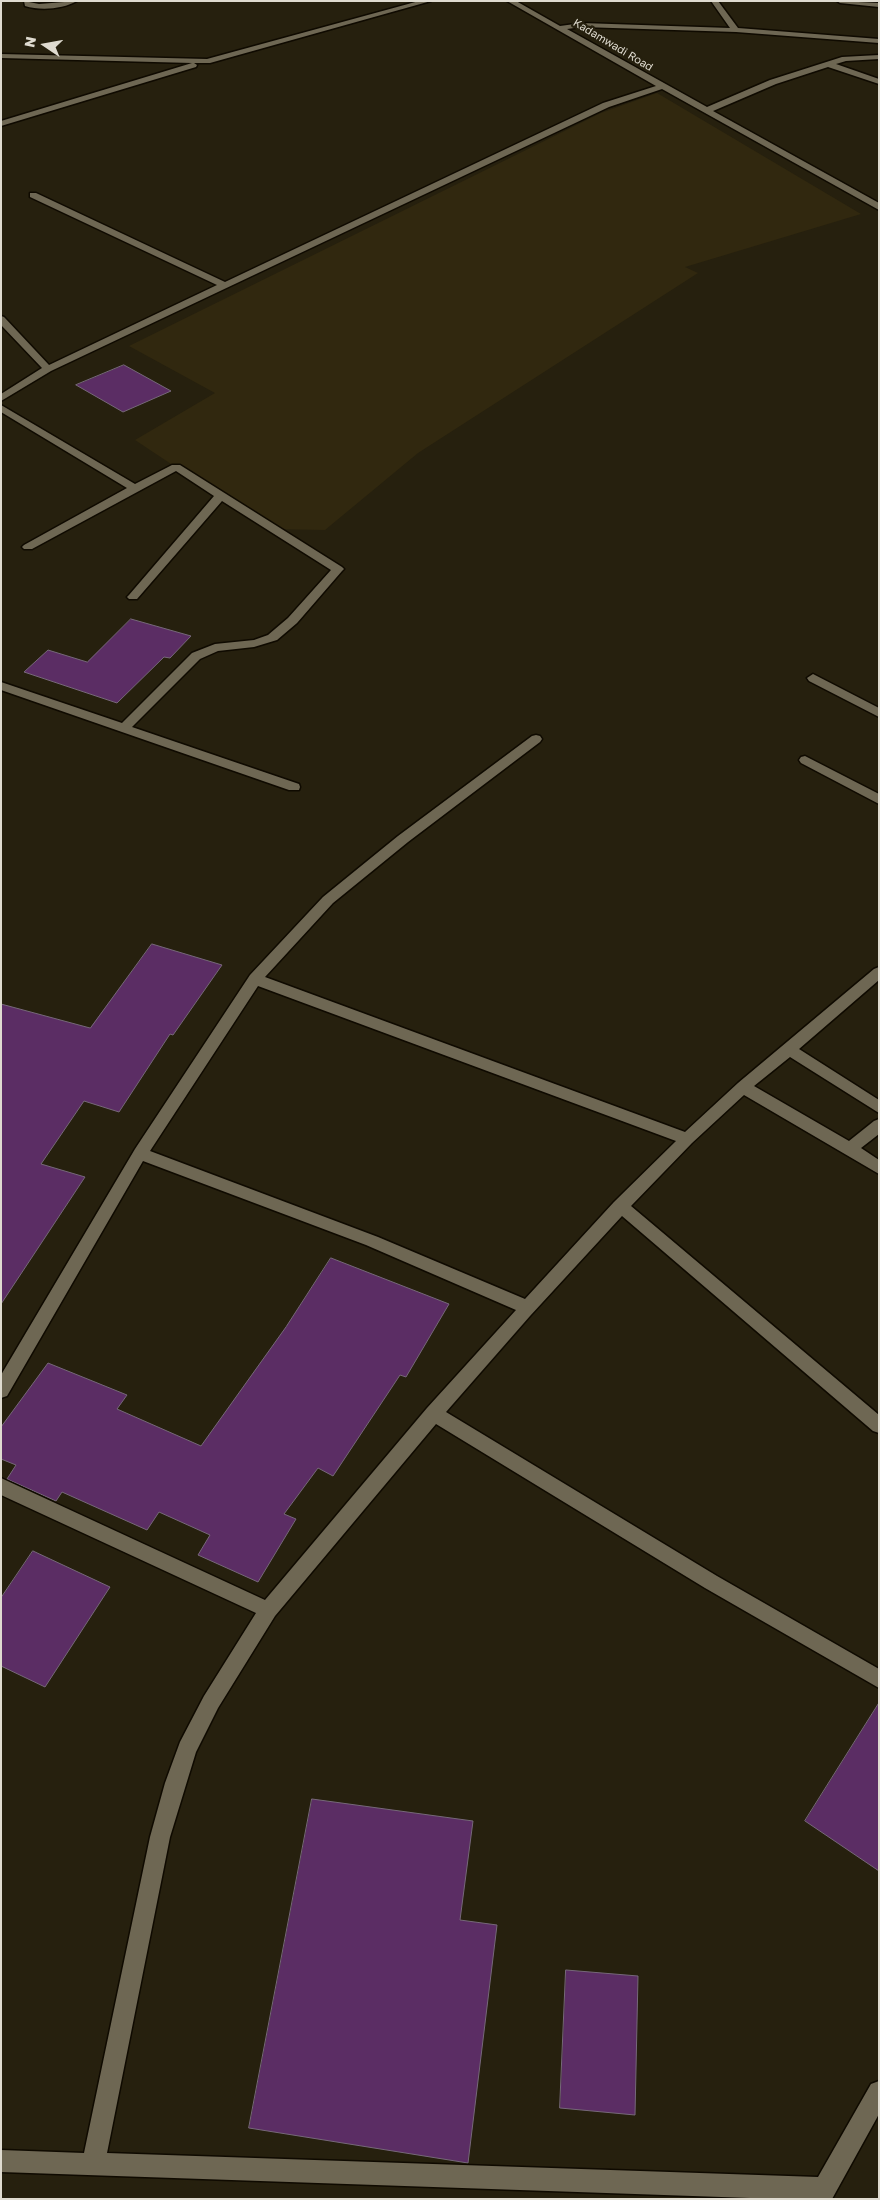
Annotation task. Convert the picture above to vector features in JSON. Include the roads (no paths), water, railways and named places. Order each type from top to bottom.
[{"type":"street","points":[[28,1],[28,4],[33,7],[42,7],[74,1]]},
{"type":"street","points":[[1,124],[207,61],[428,1]]},
{"type":"street","name":"Kadamwadi Road","points":[[510,1],[561,28],[660,87],[879,207]]},
{"type":"street","points":[[714,1],[736,30]]},
{"type":"street","points":[[840,1],[879,5]]},
{"type":"street","name":"Kadamwadi Road","points":[[561,28],[582,25],[736,30],[879,41]]},
{"type":"street","points":[[1,56],[207,61]]},
{"type":"street","points":[[705,111],[773,82],[845,59],[879,57]]},
{"type":"street","points":[[830,65],[879,82]]},
{"type":"street","points":[[1,398],[48,369],[224,285],[606,105],[660,87]]},
{"type":"street","points":[[33,195],[224,285]]},
{"type":"street","points":[[1,319],[48,369]]},
{"type":"street","points":[[1,408],[135,488]]},
{"type":"street","points":[[28,547],[176,467],[338,569],[280,634],[263,642],[220,645],[196,656],[122,729]]},
{"type":"street","points":[[133,597],[221,495]]},
{"type":"street","points":[[813,678],[879,713]]},
{"type":"street","points":[[1,686],[294,788]]},
{"type":"street","points":[[1,1391],[140,1153],[255,979],[328,900],[403,839],[536,739]]},
{"type":"street","points":[[805,760],[879,800]]},
{"type":"street","points":[[93,2165],[160,1837],[175,1783],[187,1749],[210,1702],[268,1610],[433,1414],[620,1206],[687,1139],[743,1087],[878,975]]},
{"type":"street","points":[[255,979],[687,1139]]},
{"type":"street","points":[[789,1050],[879,1107]]},
{"type":"street","points":[[743,1087],[879,1168]]},
{"type":"street","points":[[850,1149],[879,1125]]},
{"type":"street","points":[[140,1153],[372,1241],[528,1308]]},
{"type":"street","points":[[620,1206],[879,1426]]},
{"type":"street","points":[[433,1414],[711,1582],[879,1680]]},
{"type":"street","points":[[1,1486],[268,1610]]},
{"type":"street","points":[[1,2161],[822,2194],[879,2092]]}]
